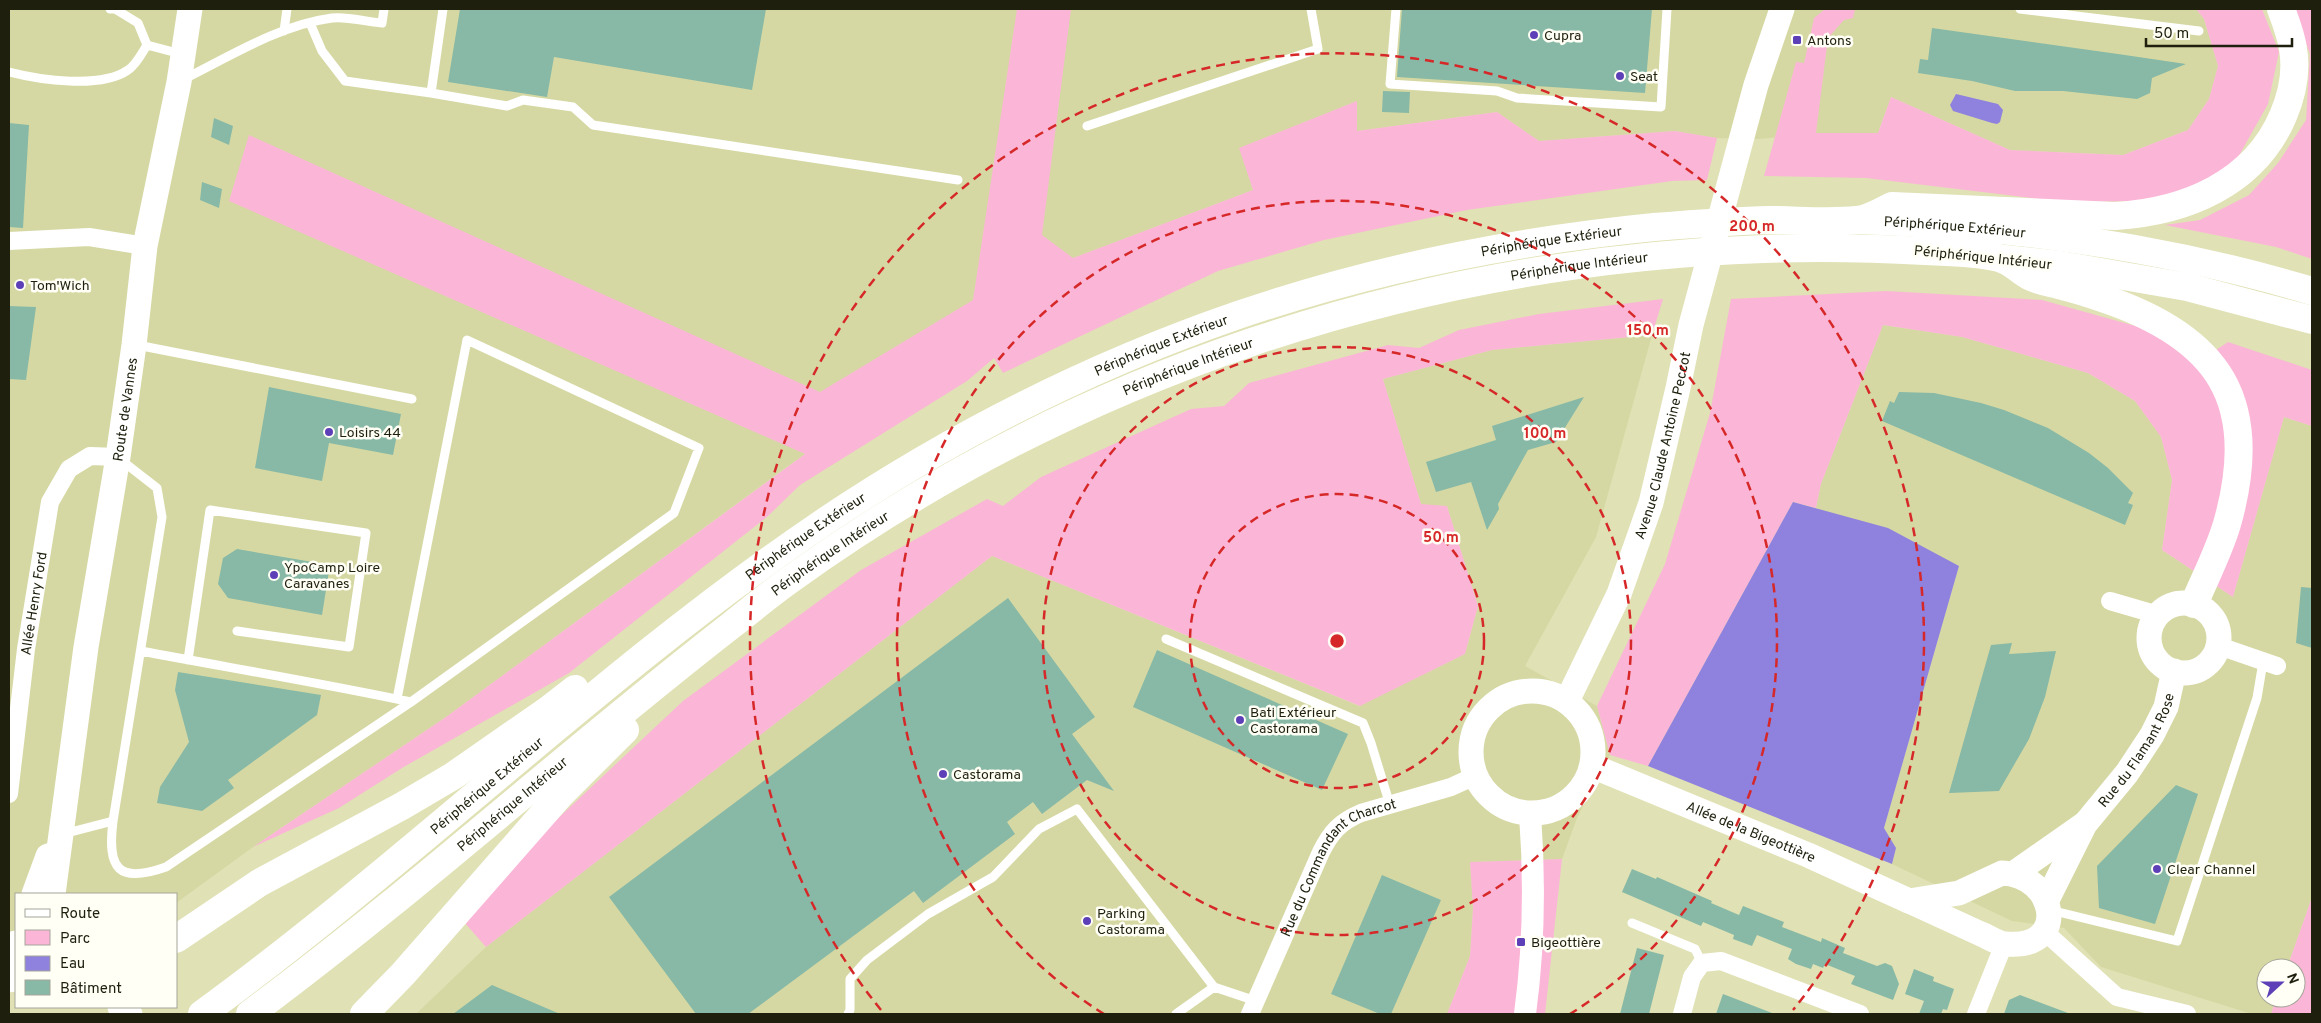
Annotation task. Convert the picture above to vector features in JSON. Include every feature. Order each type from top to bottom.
[{"type":"highway","points":[[1861,220],[1892,206],[2060,215],[2138,215],[2181,205],[2228,184],[2255,160],[2267,145],[2282,118],[2291,92],[2294,69],[2289,31],[2281,9]]},
{"type":"highway","name":"Périphérique Extérieur","points":[[202,1014],[346,904],[676,630],[823,523],[927,458],[1057,390],[1235,316],[1309,293],[1426,262],[1525,244],[1695,223],[1766,220],[1861,220],[1953,225],[2065,238],[2194,261],[2312,291]]},
{"type":"highway","name":"Périphérique Intérieur","points":[[250,1014],[354,934],[668,674],[788,580],[866,527],[1010,444],[1086,407],[1196,361],[1318,320],[1388,301],[1477,281],[1596,262],[1679,253],[1780,248],[1842,248],[1944,252],[2060,265],[2187,287],[2312,320]]},
{"type":"highway","points":[[2005,259],[2033,279],[2083,292],[2155,318],[2190,343],[2219,372],[2233,401],[2241,456],[2226,525],[2194,604]]},
{"type":"highway","points":[[364,1014],[404,974],[560,795],[633,723],[716,656],[731,626]]},
{"type":"highway","points":[[178,938],[267,878],[402,806],[453,776],[548,710],[636,641],[676,630]]},
{"type":"main road","name":"Route de Vannes","points":[[62,823],[86,647],[118,457],[134,345],[145,246],[179,82],[190,9]]},
{"type":"main road","name":"Avenue Claude Antoine Peccot","points":[[1567,701],[1619,594],[1651,503],[1678,388],[1690,325],[1756,85],[1782,9]]},
{"type":"main road","points":[[2174,604],[2194,604],[2204,609],[2214,621],[2219,636],[2218,646],[2214,657],[2197,671],[2186,673],[2174,672],[2156,658],[2151,648],[2149,636],[2152,625],[2158,615],[2174,604]]},
{"type":"main road","name":"Rue du Flamant Rose","points":[[2013,874],[2085,824],[2127,773],[2152,735],[2166,707],[2174,672]]},
{"type":"main road","points":[[1524,690],[1547,691],[1567,701],[1580,714],[1590,730],[1594,748],[1592,766],[1584,786],[1569,801],[1551,811],[1530,814],[1512,811],[1497,803],[1484,791],[1475,776],[1470,754],[1473,731],[1484,711],[1502,697],[1524,690]]},
{"type":"main road","name":"Allée de la Bigeottière","points":[[1592,766],[1808,856],[2004,944]]},
{"type":"main road","points":[[34,893],[62,823]]},
{"type":"main road","points":[[53,893],[62,823]]},
{"type":"main road","name":"Rue du Flamant Rose","points":[[2046,915],[2085,824]]},
{"type":"main road","points":[[1908,901],[1959,893],[2002,873],[2013,874],[2028,880],[2038,889],[2046,915],[2028,943],[2004,944]]},
{"type":"main road","points":[[9,959],[15,945]]},
{"type":"street","points":[[9,241],[89,237],[145,246]]},
{"type":"street","name":"Allée Henry Ford","points":[[9,794],[26,649],[50,502],[68,469],[90,456],[118,457]]},
{"type":"street","points":[[2110,601],[2158,615]]},
{"type":"street","points":[[2218,646],[2270,664]]},
{"type":"street","name":"Rue du Commandant Charcot","points":[[1253,1008],[1321,852],[1334,829],[1349,818],[1451,787],[1475,776]]},
{"type":"street","points":[[1525,1014],[1530,974],[1534,895],[1530,814]]},
{"type":"street","points":[[2046,915],[2117,997],[2187,1014]]},
{"type":"street","points":[[1976,1014],[2004,944]]},
{"type":"street","points":[[1682,1014],[1692,977],[1702,963],[1721,961],[1860,1014]]},
{"type":"lane","points":[[110,9],[115,9],[138,23],[147,46]]},
{"type":"lane","points":[[284,31],[287,9]]},
{"type":"lane","points":[[179,82],[284,31],[334,18],[382,23],[384,9]]},
{"type":"lane","points":[[431,93],[443,9]]},
{"type":"lane","points":[[1087,126],[1318,50],[1311,9]]},
{"type":"lane","points":[[1396,9],[1390,84],[1497,91],[1517,98],[1661,107],[1666,9]]},
{"type":"lane","points":[[2020,9],[2199,31]]},
{"type":"lane","points":[[310,23],[322,51],[345,81],[507,106],[522,100],[573,107],[593,125],[958,180]]},
{"type":"lane","points":[[147,46],[183,54]]},
{"type":"lane","points":[[9,72],[76,80],[108,80],[129,70],[147,46]]},
{"type":"lane","points":[[118,457],[157,488],[162,517],[110,844],[112,857],[118,868],[135,875],[146,874],[166,867],[411,702],[674,513],[699,448],[467,340],[397,699]]},
{"type":"lane","points":[[134,345],[412,399]]},
{"type":"lane","points":[[188,660],[210,510],[366,533],[349,647],[237,631]]},
{"type":"lane","points":[[1166,638],[1363,722],[1390,805]]},
{"type":"lane","points":[[141,651],[350,688],[411,702]]},
{"type":"lane","points":[[2046,915],[2177,941],[2257,698],[2270,664]]},
{"type":"lane","points":[[850,1013],[850,979],[867,960],[928,914],[993,877],[1039,829],[1077,809],[1214,987],[1253,1008]]},
{"type":"lane","points":[[62,823],[113,821]]},
{"type":"lane","points":[[1632,922],[1695,949],[1702,963]]},
{"type":"lane","points":[[1176,1014],[1214,987]]},
{"type":"lane","points":[[1187,1006],[1194,1014]]},
{"type":"shaded area","points":[[9,9],[2196,9],[2204,19],[2218,66],[2209,99],[2188,130],[2123,155],[2010,150],[1891,97],[1878,133],[1821,133],[1758,139],[1715,138],[1675,131],[1539,141],[1497,112],[1357,131],[1357,101],[1240,148],[1253,190],[1073,258],[1040,290],[788,466],[446,717],[253,847],[178,902],[178,893],[15,893],[15,961],[9,962]]},
{"type":"shaded area","points":[[1883,325],[1962,337],[2088,373],[2135,401],[2161,437],[2172,480],[2162,550],[2233,597],[2284,417],[2312,426],[2312,897],[2291,958],[2256,958],[2256,1008],[2273,1008],[2271,1014],[2252,1014],[2101,967],[2064,928],[2012,921],[1892,864],[1896,848],[1884,828],[1959,566],[1816,508],[1821,484]]},
{"type":"shaded area","points":[[1652,335],[1596,537],[1525,666],[1597,706],[1610,755],[1577,818],[1562,859],[1470,862],[1473,908],[1470,956],[1447,1014],[416,1014],[486,947],[992,556],[1359,706],[1465,654],[1478,606],[1447,506],[1421,505],[1383,379],[1492,350]]},
{"type":"green space","points":[[1017,9],[1071,9],[1042,235],[1073,258],[1253,190],[1239,148],[1357,101],[1357,131],[1497,112],[1539,141],[1675,131],[1717,138],[1707,180],[1672,181],[1467,210],[1324,240],[1218,271],[1003,373],[994,358],[967,381],[800,485],[768,516],[569,673],[402,768],[339,808],[253,847],[446,717],[805,454],[229,201],[249,135],[820,392],[973,300]]},
{"type":"green space","points":[[1825,9],[1855,9],[1853,18],[1844,20],[1828,38],[1816,133],[1878,133],[1891,97],[2010,150],[2123,155],[2188,130],[2209,99],[2218,66],[2204,19],[2196,9],[2262,9],[2279,52],[2268,104],[2236,161],[2189,191],[2138,201],[2064,202],[1866,178],[1764,176],[1796,62],[1804,63],[1814,18]]},
{"type":"green space","points":[[2293,9],[2312,9],[2312,259],[2276,247],[2165,225],[2200,220],[2249,195],[2278,163],[2306,120],[2310,54]]},
{"type":"green space","points":[[1887,291],[2042,300],[2150,330],[2195,364],[2228,342],[2312,370],[2312,426],[2284,417],[2233,597],[2162,550],[2172,480],[2161,437],[2135,401],[2088,373],[1962,337],[1883,325],[1821,484],[1816,508],[1793,502],[1648,766],[1610,755],[1597,706],[1665,564],[1710,413],[1731,299]]},
{"type":"green space","points":[[1663,299],[1652,335],[1492,350],[1383,379],[1421,504],[1447,506],[1478,606],[1465,654],[1360,706],[992,556],[486,947],[464,922],[553,823],[683,701],[861,570],[987,499],[1003,506],[1041,477],[1191,409],[1224,406],[1249,383],[1388,345],[1419,348],[1459,330],[1539,314]]},
{"type":"green space","points":[[1562,859],[1545,1014],[1447,1014],[1470,956],[1473,908],[1470,862]]},
{"type":"green space","points":[[2312,897],[2312,1014],[2271,1014],[2273,1008],[2306,1008],[2306,958],[2291,958]]},
{"type":"water","points":[[1956,94],[1998,104],[2003,110],[2000,122],[1997,124],[1992,123],[1953,111],[1950,105]]},
{"type":"water","points":[[1793,502],[1888,528],[1959,566],[1884,828],[1896,848],[1892,864],[1648,766]]},
{"type":"building","points":[[460,9],[766,9],[752,90],[554,57],[547,97],[448,82]]},
{"type":"building","points":[[1402,9],[1652,9],[1645,93],[1397,77]]},
{"type":"building","points":[[1932,28],[2186,64],[2152,78],[2150,93],[2137,99],[2063,91],[2015,91],[1972,81],[1918,73],[1920,59],[1928,60]]},
{"type":"building","points":[[1383,91],[1410,92],[1409,113],[1382,112]]},
{"type":"building","points":[[214,118],[233,126],[229,145],[211,137]]},
{"type":"building","points":[[9,123],[29,125],[23,228],[9,227]]},
{"type":"building","points":[[202,182],[222,189],[219,208],[200,200]]},
{"type":"building","points":[[9,306],[36,307],[26,380],[9,379]]},
{"type":"building","name":"Loisirs 44","points":[[269,387],[401,414],[393,455],[329,443],[322,481],[255,468]]},
{"type":"building","points":[[1899,392],[1934,393],[1981,403],[2048,428],[2089,453],[2108,468],[2133,493],[2128,503],[2133,505],[2125,525],[1882,421],[1890,401],[1894,403]]},
{"type":"building","points":[[1584,397],[1556,442],[1528,450],[1498,504],[1499,509],[1487,530],[1471,482],[1436,492],[1426,462],[1496,440],[1492,426]]},
{"type":"building","name":"YpoCamp Loire Caravanes","points":[[237,549],[330,565],[322,615],[228,598],[218,584],[223,558]]},
{"type":"building","points":[[2301,587],[2312,588],[2312,648],[2296,643]]},
{"type":"building","points":[[1008,598],[1095,717],[1072,734],[1114,791],[1087,780],[1042,814],[1033,802],[1007,822],[1015,834],[923,903],[914,891],[748,1014],[696,1014],[609,897]]},
{"type":"building","points":[[2012,643],[2009,654],[2056,651],[2045,697],[2029,739],[1999,791],[1949,793],[1991,645]]},
{"type":"building","name":"Bati Extérieur Castorama","points":[[1157,650],[1348,734],[1322,790],[1133,707]]},
{"type":"building","points":[[178,672],[321,695],[317,715],[228,780],[234,788],[202,811],[157,803],[160,787],[189,742],[175,690]]},
{"type":"building","points":[[2176,785],[2198,794],[2155,924],[2099,908],[2097,866]]},
{"type":"building","points":[[1632,869],[1656,879],[1657,877],[1739,915],[1743,906],[1784,922],[1782,927],[1821,942],[1822,938],[1845,948],[1843,953],[1877,966],[1885,963],[1892,966],[1899,984],[1893,1000],[1851,984],[1855,976],[1825,964],[1823,968],[1813,964],[1811,969],[1796,964],[1788,959],[1792,949],[1757,935],[1752,946],[1733,939],[1734,935],[1703,922],[1701,926],[1622,892]]},
{"type":"building","points":[[1382,875],[1441,900],[1391,1014],[1380,1014],[1331,994]]},
{"type":"building","points":[[1637,948],[1664,955],[1649,1014],[1620,1014]]},
{"type":"building","points":[[1914,969],[1934,977],[1933,981],[1954,989],[1947,1010],[1943,1009],[1941,1014],[1919,1014],[1924,1001],[1905,994]]},
{"type":"building","points":[[492,985],[560,1014],[453,1014]]},
{"type":"building","points":[[1723,994],[1772,1013],[1772,1014],[1716,1014]]},
{"type":"building","points":[[2020,995],[2068,1014],[2004,1014],[2009,1000]]},
{"type":"place","name":"Cupra","points":[[1534,35]]},
{"type":"place","name":"Antons","points":[[1797,40]]},
{"type":"place","name":"Seat","points":[[1620,76]]},
{"type":"place","name":"Tom'Wich","points":[[20,285]]},
{"type":"place","name":"Loisirs 44","points":[[329,432]]},
{"type":"place","name":"YpoCamp Loire Caravanes","points":[[274,575]]},
{"type":"place","name":"Bati Extérieur Castorama","points":[[1240,720]]},
{"type":"place","name":"Castorama","points":[[943,774]]},
{"type":"place","name":"Clear Channel","points":[[2157,869]]},
{"type":"place","name":"Parking Castorama","points":[[1087,921]]},
{"type":"place","name":"Bigeottière","points":[[1521,942]]}]
